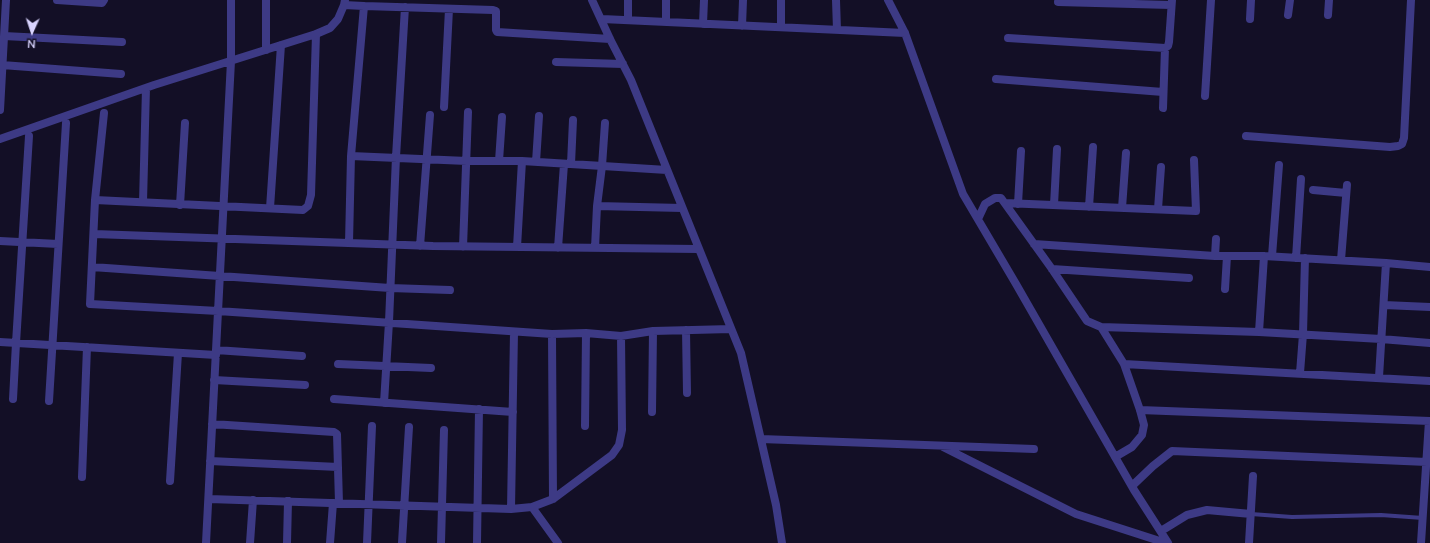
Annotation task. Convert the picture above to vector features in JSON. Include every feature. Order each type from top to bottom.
[{"type":"street","points":[[0,110],[6,0]]},
{"type":"street","points":[[57,0],[102,3],[104,0]]},
{"type":"street","points":[[206,543],[231,61],[231,0]]},
{"type":"street","points":[[266,0],[266,50]]},
{"type":"street","points":[[592,0],[631,80],[741,353],[776,505],[782,543]]},
{"type":"street","points":[[628,0],[628,20]]},
{"type":"street","points":[[666,0],[666,22]]},
{"type":"street","points":[[703,24],[704,0]]},
{"type":"street","points":[[742,26],[743,0]]},
{"type":"street","points":[[781,27],[782,0]]},
{"type":"street","points":[[836,0],[837,30]]},
{"type":"street","points":[[888,0],[905,33],[963,194],[1115,457],[1161,530],[1167,543]]},
{"type":"street","points":[[1205,96],[1211,0]]},
{"type":"street","points":[[1250,19],[1251,0]]},
{"type":"street","points":[[1288,15],[1290,0]]},
{"type":"street","points":[[1328,15],[1329,0]]},
{"type":"street","points":[[1246,136],[1390,147],[1402,144],[1404,138],[1412,0]]},
{"type":"street","points":[[0,139],[146,88],[316,34],[330,28],[338,19],[344,2],[364,6],[493,10],[496,11],[497,32],[610,39]]},
{"type":"street","points":[[1058,2],[1171,3],[1169,42],[1168,46],[1165,48],[1162,108]]},
{"type":"street","points":[[349,243],[351,156],[364,6]]},
{"type":"street","points":[[384,403],[405,7]]},
{"type":"street","points":[[444,108],[449,9]]},
{"type":"street","points":[[602,19],[905,33]]},
{"type":"street","points":[[96,200],[303,210],[308,206],[311,195],[316,34]]},
{"type":"street","points":[[4,36],[122,42]]},
{"type":"street","points":[[1008,38],[1165,48]]},
{"type":"street","points":[[270,208],[281,45]]},
{"type":"street","points":[[556,62],[623,64]]},
{"type":"street","points":[[2,65],[121,74]]},
{"type":"street","points":[[996,79],[1163,92]]},
{"type":"street","points":[[143,202],[146,88]]},
{"type":"street","points":[[463,247],[468,112]]},
{"type":"street","points":[[104,113],[96,200],[90,304],[218,310],[552,334],[586,333],[621,336],[653,331],[731,329]]},
{"type":"street","points":[[420,246],[430,115]]},
{"type":"street","points":[[536,162],[539,116]]},
{"type":"street","points":[[499,161],[502,117]]},
{"type":"street","points":[[558,248],[573,120]]},
{"type":"street","points":[[49,401],[66,122]]},
{"type":"street","points":[[180,205],[185,123]]},
{"type":"street","points":[[595,248],[597,206],[605,123]]},
{"type":"street","points":[[13,399],[29,136]]},
{"type":"street","points":[[1089,207],[1093,147]]},
{"type":"street","points":[[1054,205],[1056,149]]},
{"type":"street","points":[[1018,204],[1021,151]]},
{"type":"street","points":[[1122,208],[1126,153]]},
{"type":"street","points":[[351,156],[427,158],[467,161],[522,161],[667,170]]},
{"type":"street","points":[[1005,203],[1196,211],[1194,160]]},
{"type":"street","points":[[518,247],[522,161]]},
{"type":"street","points":[[1259,332],[1279,165]]},
{"type":"street","points":[[1158,209],[1161,167]]},
{"type":"street","points":[[1296,258],[1301,179]]},
{"type":"street","points":[[1313,190],[1346,189],[1341,260]]},
{"type":"street","points":[[978,219],[985,204],[996,198],[1000,198],[1052,269],[1087,321],[1101,327],[1303,334],[1430,343]]},
{"type":"street","points":[[597,206],[682,208]]},
{"type":"street","points":[[94,234],[420,246],[698,249]]},
{"type":"street","points":[[1215,256],[1216,239]]},
{"type":"street","points":[[0,241],[58,244]]},
{"type":"street","points":[[1034,244],[1215,256],[1268,256],[1341,260],[1430,267]]},
{"type":"street","points":[[1225,290],[1227,256]]},
{"type":"street","points":[[1300,373],[1303,334],[1305,258]]},
{"type":"street","points":[[1379,377],[1386,263]]},
{"type":"street","points":[[92,267],[390,288],[450,290]]},
{"type":"street","points":[[1052,269],[1189,278]]},
{"type":"street","points":[[1384,305],[1430,307]]},
{"type":"street","points":[[1101,327],[1124,364],[1144,425],[1142,435],[1132,447],[1115,457]]},
{"type":"street","points":[[686,330],[687,393]]},
{"type":"street","points":[[652,412],[653,331]]},
{"type":"street","points":[[511,509],[514,332]]},
{"type":"street","points":[[585,426],[586,333]]},
{"type":"street","points":[[552,334],[553,499]]},
{"type":"street","points":[[209,499],[511,509],[532,507],[553,499],[612,455],[619,445],[622,430],[621,336]]},
{"type":"street","points":[[0,342],[178,353],[302,356]]},
{"type":"street","points":[[82,477],[88,347]]},
{"type":"street","points":[[170,480],[178,353]]},
{"type":"street","points":[[338,364],[431,368]]},
{"type":"street","points":[[1124,364],[1430,381]]},
{"type":"street","points":[[214,380],[305,385]]},
{"type":"street","points":[[334,399],[513,412]]},
{"type":"street","points":[[477,543],[479,409]]},
{"type":"street","points":[[1140,410],[1430,421],[1427,462],[1426,518],[1421,543]]},
{"type":"street","points":[[212,424],[334,432],[337,434],[338,467],[336,503],[330,543]]},
{"type":"street","points":[[367,543],[372,426]]},
{"type":"street","points":[[402,543],[408,427]]},
{"type":"street","points":[[441,543],[444,430]]},
{"type":"street","points":[[761,439],[1034,449]]},
{"type":"street","points":[[940,446],[1076,514],[1167,543]]},
{"type":"street","points":[[1132,486],[1153,466],[1172,451],[1427,462]]},
{"type":"street","points":[[210,461],[338,467]]},
{"type":"street","points":[[1249,543],[1253,476]]},
{"type":"street","points":[[250,543],[253,500]]},
{"type":"street","points":[[286,543],[288,501]]},
{"type":"street","points":[[532,507],[558,543]]},
{"type":"street","points":[[1161,530],[1188,515],[1207,510],[1251,514]]},
{"type":"lane","points":[[1251,514],[1292,517],[1381,516],[1426,518]]}]
